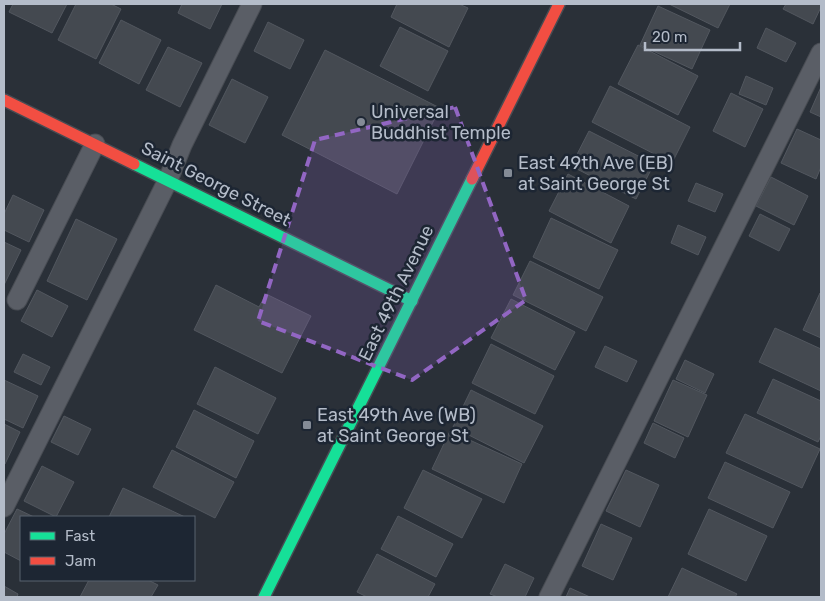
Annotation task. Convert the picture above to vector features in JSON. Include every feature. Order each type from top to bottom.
[{"type":"street","name":"East 49th Avenue","points":[[264,597],[559,4]]},
{"type":"street","name":"Saint George Street","points":[[4,100],[412,301]]},
{"type":"lane","points":[[4,507],[168,180],[182,145],[252,4]]},
{"type":"lane","points":[[549,597],[821,53]]},
{"type":"lane","points":[[16,300],[95,144]]},
{"type":"highlighted area","points":[[455,107],[526,300],[412,380],[258,321],[315,140]]},
{"type":"building","points":[[13,4],[67,4],[52,33],[9,12]]},
{"type":"building","points":[[76,4],[111,4],[121,9],[96,59],[58,40]]},
{"type":"building","points":[[182,4],[222,4],[210,29],[178,13]]},
{"type":"building","points":[[397,4],[459,4],[468,8],[449,47],[391,17]]},
{"type":"building","points":[[669,4],[730,4],[718,28]]},
{"type":"building","points":[[786,4],[820,4],[821,7],[813,24],[783,9]]},
{"type":"building","points":[[658,6],[710,30],[692,69],[640,45]]},
{"type":"building","points":[[121,20],[161,40],[139,84],[99,63]]},
{"type":"building","points":[[268,22],[304,40],[290,69],[254,51]]},
{"type":"building","points":[[400,27],[448,51],[428,91],[380,66]]},
{"type":"building","points":[[766,28],[796,43],[786,62],[757,48]]},
{"type":"building","points":[[638,45],[698,76],[678,115],[618,84]]},
{"type":"building","points":[[168,47],[202,63],[180,107],[146,90]]},
{"type":"building","name":"Universal Buddhist Temple","points":[[325,50],[440,108],[397,194],[282,135]]},
{"type":"building","points":[[746,76],[773,88],[766,105],[739,94]]},
{"type":"building","points":[[232,79],[268,97],[245,143],[209,125]]},
{"type":"building","points":[[610,86],[690,127],[672,163],[592,122]]},
{"type":"building","points":[[821,87],[821,117],[810,112]]},
{"type":"building","points":[[731,93],[763,109],[745,147],[713,131]]},
{"type":"building","points":[[797,129],[821,140],[821,167],[816,179],[781,163]]},
{"type":"building","points":[[589,131],[654,164],[636,199],[571,166]]},
{"type":"building","points":[[568,174],[629,206],[611,243],[549,211]]},
{"type":"building","points":[[771,177],[808,196],[794,225],[756,206]]},
{"type":"building","points":[[696,183],[723,194],[715,212],[688,201]]},
{"type":"building","points":[[13,195],[44,210],[29,242],[4,230],[4,214]]},
{"type":"building","points":[[760,214],[790,229],[779,251],[749,236]]},
{"type":"building","points":[[551,218],[618,250],[599,289],[533,257]]},
{"type":"building","points":[[76,219],[117,239],[87,300],[47,281]]},
{"type":"building","points":[[678,225],[706,237],[698,255],[671,243]]},
{"type":"building","points":[[4,242],[21,250],[4,285]]},
{"type":"building","points":[[530,261],[603,297],[586,331],[513,295]]},
{"type":"building","points":[[216,285],[259,307],[266,294],[311,316],[282,373],[194,330]]},
{"type":"building","points":[[37,290],[68,306],[52,337],[21,321]]},
{"type":"building","points":[[821,294],[821,338],[803,330]]},
{"type":"building","points":[[511,299],[575,332],[555,370],[491,338]]},
{"type":"building","points":[[775,328],[821,349],[821,391],[759,362]]},
{"type":"building","points":[[491,344],[554,376],[535,414],[472,383]]},
{"type":"building","points":[[605,346],[637,361],[627,382],[595,367]]},
{"type":"building","points":[[23,354],[50,367],[41,385],[14,372]]},
{"type":"building","points":[[685,360],[714,374],[705,393],[676,379]]},
{"type":"building","points":[[215,367],[276,398],[258,434],[197,404]]},
{"type":"building","points":[[773,379],[821,401],[821,436],[818,442],[757,413]]},
{"type":"building","points":[[4,380],[38,396],[23,428],[4,419]]},
{"type":"building","points":[[673,380],[707,395],[688,437],[654,421]]},
{"type":"building","points":[[471,390],[543,426],[524,463],[453,427]]},
{"type":"building","points":[[194,410],[254,441],[236,478],[176,447]]},
{"type":"building","points":[[745,414],[820,449],[802,488],[726,453]]},
{"type":"building","points":[[64,416],[91,429],[78,455],[51,442]]},
{"type":"building","points":[[653,423],[684,438],[675,458],[644,443]]},
{"type":"building","points":[[4,424],[20,432],[5,464],[4,463]]},
{"type":"building","points":[[450,431],[522,464],[504,503],[432,469]]},
{"type":"building","points":[[172,450],[234,482],[215,518],[153,487]]},
{"type":"building","points":[[725,462],[790,492],[773,528],[708,498]]},
{"type":"building","points":[[42,466],[74,482],[57,516],[24,501]]},
{"type":"building","points":[[423,470],[482,499],[462,538],[404,508]]},
{"type":"building","points":[[626,470],[659,485],[640,527],[606,511]]},
{"type":"building","points":[[123,488],[183,516],[109,516]]},
{"type":"building","points":[[17,509],[32,516],[20,516],[20,560],[4,552],[4,534]]},
{"type":"building","points":[[709,509],[767,536],[746,581],[688,554]]},
{"type":"building","points":[[398,516],[453,544],[436,577],[381,549]]},
{"type":"building","points":[[601,524],[632,538],[613,580],[582,566]]},
{"type":"building","points":[[377,554],[435,584],[428,597],[367,597],[357,592]]},
{"type":"building","points":[[505,564],[534,578],[525,597],[498,597],[490,594]]},
{"type":"building","points":[[682,568],[737,594],[735,597],[668,597]]},
{"type":"building","points":[[88,581],[150,581],[158,585],[151,597],[80,597]]},
{"type":"building","points":[[4,586],[18,594],[17,597],[4,597]]},
{"type":"building","points":[[570,588],[590,597],[566,597]]},
{"type":"traffic: fast","points":[[134,164],[412,301]]},
{"type":"traffic: fast","points":[[264,597],[472,179]]},
{"type":"traffic: jam","points":[[472,179],[559,4]]},
{"type":"traffic: jam","points":[[4,100],[134,164]]},
{"type":"place","name":"Universal Buddhist Temple","points":[[361,122]]},
{"type":"place","name":"East 49th Ave (EB) at Saint George St","points":[[508,173]]},
{"type":"place","name":"East 49th Ave (WB) at Saint George St","points":[[307,425]]}]
